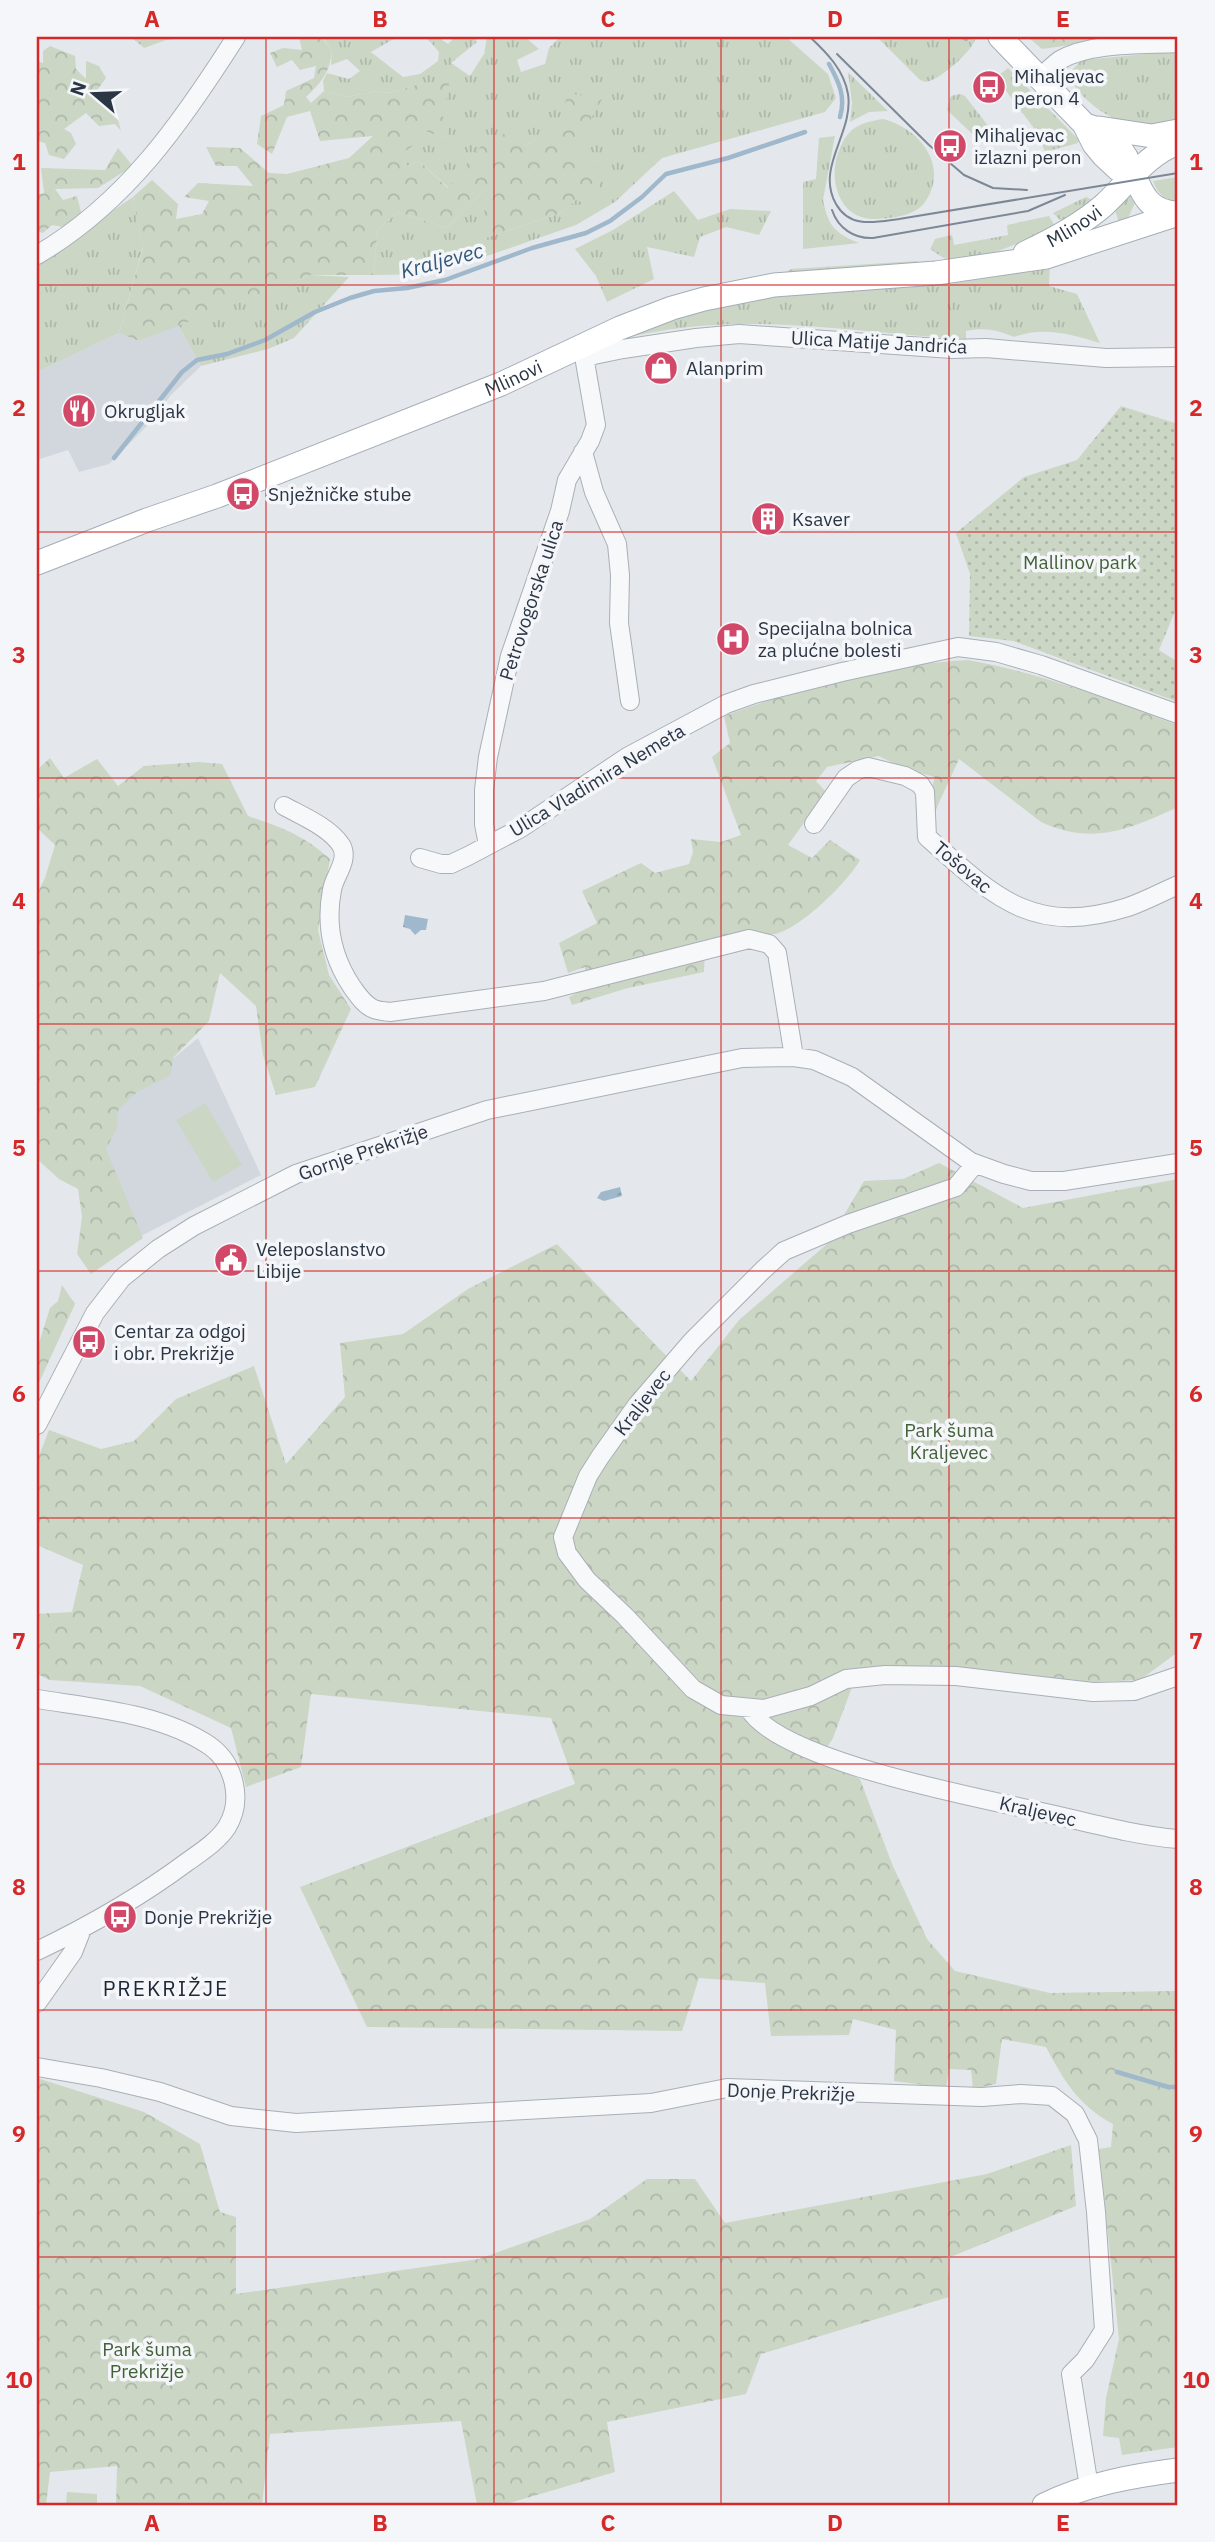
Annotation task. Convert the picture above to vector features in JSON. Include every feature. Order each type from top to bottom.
[{"type":"main road","points":[[1000,37],[1089,126],[1114,142],[1129,163],[1137,185],[1147,201],[1158,208],[1178,214]]},
{"type":"main road","points":[[1089,126],[1152,136],[1178,131]]},
{"type":"main road","name":"Mlinovi","points":[[1006,261],[1078,224],[1104,204],[1137,185],[1156,154],[1178,143]]},
{"type":"main road","points":[[1117,235],[1132,220],[1137,185]]},
{"type":"main road","name":"Mlinovi","points":[[37,564],[489,388],[620,328],[672,308],[774,285],[926,274],[1057,255],[1178,214]]},
{"type":"main road","points":[[1044,2505],[1120,2478],[1178,2470]]},
{"type":"street","points":[[37,255],[90,220],[139,170],[176,127],[236,37]]},
{"type":"street","points":[[1040,78],[1058,61],[1080,52],[1178,43]]},
{"type":"street","name":"Ulica Matije Jandrića","points":[[584,362],[594,355],[623,349],[739,334],[924,347],[986,348],[1106,358],[1178,356]]},
{"type":"street","name":"Petrovogorska ulica","points":[[488,845],[482,804],[488,757],[503,685],[517,631],[560,511],[568,480],[593,434],[596,416],[584,362]]},
{"type":"street","points":[[583,452],[594,492],[617,544],[620,575],[619,623],[630,701]]},
{"type":"street","name":"Ulica Vladimira Nemeta","points":[[420,858],[451,864],[557,805],[627,757],[726,704],[754,694],[842,672],[958,647],[996,652],[1041,665],[1178,714]]},
{"type":"street","name":"Tošovac","points":[[814,824],[846,778],[868,767],[905,776],[920,784],[925,792],[927,837],[994,894],[1035,914],[1074,918],[1087,916],[1129,906],[1178,885]]},
{"type":"street","points":[[284,806],[331,834],[342,847],[343,862],[332,887],[329,933],[338,967],[360,999],[374,1009],[390,1012],[544,991],[749,939],[769,944],[776,953],[794,1056]]},
{"type":"street","name":"Gornje Prekrižje","points":[[37,1425],[95,1313],[122,1278],[158,1249],[194,1226],[296,1174],[488,1110],[742,1058],[794,1056],[814,1060],[856,1079],[975,1164],[1031,1181],[1064,1181],[1178,1163]]},
{"type":"street","name":"Kraljevec","points":[[975,1164],[956,1187],[848,1224],[784,1251],[692,1341],[637,1405],[588,1476],[563,1537],[568,1553],[587,1580],[625,1616],[693,1689],[721,1706],[764,1709],[811,1696],[846,1679],[885,1675],[956,1676],[1093,1692],[1134,1691],[1178,1676]]},
{"type":"street","points":[[37,1699],[146,1719],[187,1735],[211,1747],[225,1763],[236,1791],[235,1806],[227,1826],[211,1844],[162,1880],[82,1929],[37,1951]]},
{"type":"street","name":"Kraljevec","points":[[750,1709],[756,1720],[809,1750],[905,1782],[1138,1834],[1178,1839]]},
{"type":"street","points":[[37,2003],[73,1952],[82,1929]]},
{"type":"street","name":"Donje Prekrižje","points":[[37,2067],[160,2092],[231,2116],[296,2123],[651,2103],[727,2088],[982,2097],[1021,2094],[1052,2096],[1074,2114],[1088,2140],[1096,2212],[1104,2330],[1085,2360],[1071,2374],[1089,2487]]},
{"type":"shaded area","points":[[178,325],[201,366],[109,464],[79,472],[68,450],[37,460],[37,372],[119,333],[139,341]]},
{"type":"shaded area","points":[[198,1038],[261,1175],[137,1238],[81,1135]]},
{"type":"green space","points":[[131,37],[193,37],[166,40],[144,48]]},
{"type":"green space","points":[[299,37],[321,37],[332,50],[324,76],[306,97],[311,103],[324,91],[346,97],[377,91],[390,93],[423,83],[449,83],[445,107],[430,109],[451,122],[446,139],[421,129],[413,146],[403,152],[404,167],[419,161],[448,188],[483,143],[504,134],[524,146],[558,127],[568,93],[602,99],[570,157],[598,166],[600,192],[587,207],[577,199],[561,213],[485,238],[484,190],[447,228],[398,212],[378,229],[373,275],[310,275],[139,341],[119,333],[143,248],[133,197],[152,180],[178,204],[176,219],[202,214],[209,201],[184,197],[198,183],[253,186],[237,166],[216,166],[206,147],[240,148],[269,173],[287,174],[349,158],[373,136],[320,141],[310,111],[287,117],[272,154],[257,144],[261,116],[284,105],[286,91],[314,78],[316,66],[300,70],[292,60],[277,67],[270,53],[283,48],[302,50]]},
{"type":"green space","points":[[322,37],[397,37],[371,52],[403,77],[420,74],[438,61],[439,52],[426,37],[438,37],[448,44],[452,37],[474,37],[477,42],[451,63],[470,76],[484,54],[487,37],[525,37],[539,49],[517,60],[521,72],[545,64],[549,48],[560,37],[786,37],[828,74],[836,98],[825,112],[662,158],[615,202],[576,225],[435,274],[373,275],[378,229],[398,212],[447,228],[485,189],[485,238],[561,213],[578,198],[587,207],[570,157],[578,140],[559,127],[524,146],[483,143],[449,188],[419,161],[404,167],[402,152],[420,128],[446,139],[429,109],[423,83],[390,93],[377,91],[346,97],[324,91],[323,81],[327,73],[349,79],[360,71],[347,59],[331,65],[332,50]]},
{"type":"green space","points":[[877,37],[976,37],[956,64],[926,82],[920,80]]},
{"type":"green space","points":[[1028,37],[1129,37],[1042,49]]},
{"type":"green space","points":[[50,46],[75,56],[76,69],[86,79],[86,61],[99,66],[106,78],[95,93],[114,108],[121,131],[115,124],[99,126],[86,113],[64,129],[71,133],[76,144],[64,159],[49,155],[45,143],[37,141],[37,61],[43,63],[43,51]]},
{"type":"green space","points":[[1178,51],[1178,123],[1151,126],[1115,119],[1103,113],[1082,95],[1072,78],[1071,71],[1082,60]]},
{"type":"green space","points":[[1008,68],[1079,140],[1078,143],[1045,152],[1039,135],[998,80],[999,75]]},
{"type":"green space","points":[[848,72],[888,111],[869,112],[850,122],[852,103]]},
{"type":"green space","points":[[951,96],[965,96],[996,136],[993,145],[984,145],[947,110]]},
{"type":"green space","points":[[883,119],[908,130],[926,149],[932,161],[933,186],[918,209],[896,217],[874,219],[853,213],[840,198],[836,188],[835,167],[847,135],[865,123]]},
{"type":"green space","points":[[835,136],[823,200],[827,216],[838,232],[859,243],[803,249],[803,182],[816,179],[819,138]]},
{"type":"green space","points":[[118,148],[133,166],[98,188],[55,189],[63,200],[77,196],[82,216],[68,228],[52,225],[43,233],[37,231],[37,195],[44,193],[41,168],[105,170]]},
{"type":"green space","points":[[1178,177],[1178,203],[1162,196],[1153,181]]},
{"type":"green space","points":[[674,191],[698,220],[730,209],[771,211],[759,235],[726,227],[700,237],[694,257],[647,247],[654,279],[607,302],[596,276],[575,249],[613,230]]},
{"type":"green space","points":[[1127,194],[1134,198],[1135,203],[1128,218],[1120,225],[1113,205]]},
{"type":"green space","points":[[133,197],[143,247],[119,333],[37,372],[37,262]]},
{"type":"green space","points":[[1086,197],[1093,200],[1063,223],[1053,213]]},
{"type":"green space","points":[[1049,216],[1055,226],[987,255],[949,260],[930,249],[935,239],[952,235],[954,245],[1008,235],[1007,225]]},
{"type":"green space","points":[[917,261],[920,263],[785,273],[791,269]]},
{"type":"green space","points":[[1050,263],[1049,286],[1077,294],[1100,343],[1068,334],[1046,332],[1014,337],[979,329],[966,331],[966,339],[765,324],[689,327],[620,338],[665,318],[749,296]]},
{"type":"green space","points":[[310,275],[349,277],[294,338],[268,349],[201,366],[178,325]]},
{"type":"green space","name":"Mallinov park","points":[[1121,406],[1178,424],[1178,604],[1159,650],[1178,662],[1178,702],[1013,641],[969,636],[970,574],[956,533],[1024,477],[1077,460]]},
{"type":"green space","points":[[968,660],[1048,679],[1177,725],[1178,807],[1127,828],[1095,834],[1078,833],[1041,822],[959,759],[932,818],[926,808],[935,777],[905,769],[879,756],[827,767],[816,781],[826,792],[788,845],[812,858],[830,840],[860,860],[822,903],[797,923],[775,934],[747,935],[705,945],[704,972],[628,988],[572,1005],[569,997],[585,989],[585,967],[568,973],[559,943],[597,923],[582,891],[641,863],[655,873],[689,864],[693,852],[691,839],[721,842],[741,835],[712,757],[730,743],[724,716],[844,679],[907,666]]},
{"type":"green space","points":[[50,758],[64,778],[97,759],[118,786],[144,766],[199,762],[222,764],[248,816],[292,833],[330,859],[318,930],[329,975],[351,1009],[315,1087],[276,1095],[263,1055],[256,1006],[220,973],[209,1021],[173,1058],[171,1075],[137,1092],[118,1110],[117,1128],[106,1149],[143,1238],[91,1274],[77,1254],[82,1217],[78,1189],[59,1179],[37,1159],[37,894],[55,845],[37,828],[40,799],[37,793],[37,770]]},
{"type":"green space","points":[[205,1103],[242,1165],[213,1182],[176,1120]]},
{"type":"green space","name":"Park šuma Kraljevec","points":[[939,1163],[1023,1208],[1178,1179],[1178,1652],[1140,1680],[1093,1682],[1037,1676],[890,1668],[858,1671],[833,1738],[820,1759],[860,1779],[892,1864],[927,1939],[955,1971],[1050,1993],[1178,1991],[1178,2447],[1122,2455],[1119,2438],[1103,2436],[1106,2398],[1119,2339],[1099,2149],[1111,2147],[1113,2124],[1090,2109],[1073,2091],[1046,2047],[1002,2039],[996,2084],[973,2089],[971,2070],[949,2069],[946,2088],[894,2081],[896,2030],[853,2019],[849,2035],[771,2036],[765,1983],[699,1978],[682,2031],[367,2027],[300,1887],[575,1784],[551,1718],[311,1694],[301,1767],[246,1787],[231,1728],[140,1686],[50,1680],[37,1674],[37,1614],[72,1612],[83,1565],[37,1545],[37,1461],[49,1430],[101,1449],[134,1441],[176,1399],[254,1366],[286,1464],[345,1397],[340,1343],[403,1334],[468,1289],[557,1244],[691,1381],[739,1320],[827,1244],[864,1181],[903,1179]]},
{"type":"green space","points":[[62,1285],[75,1304],[37,1387],[37,1349],[50,1308],[58,1301]]},
{"type":"green space","name":"Park šuma Prekrižje","points":[[37,2078],[144,2112],[200,2144],[220,2212],[236,2217],[236,2294],[479,2259],[590,2219],[647,2179],[695,2179],[725,2223],[987,2174],[1071,2145],[1076,2206],[948,2258],[949,2297],[761,2354],[746,2394],[607,2422],[615,2472],[503,2505],[477,2505],[461,2421],[270,2434],[262,2505],[116,2505],[117,2466],[50,2472],[46,2505],[37,2505]]},
{"type":"green space","points":[[67,2492],[97,2494],[97,2505],[66,2505]]},
{"type":"water","points":[[405,915],[428,919],[426,930],[415,935],[410,929],[403,927]]},
{"type":"water","points":[[620,1187],[622,1196],[604,1201],[597,1198],[601,1192]]},
{"type":"waterway","points":[[829,64],[840,90],[840,117]]},
{"type":"waterway","name":"Kraljevec","points":[[114,458],[182,372],[197,360],[227,354],[265,340],[315,312],[350,298],[374,291],[445,280],[532,248],[586,233],[610,221],[642,197],[666,174],[728,158],[805,132]]},
{"type":"waterway","points":[[1117,2072],[1168,2087],[1178,2087]]},
{"type":"tram line","points":[[810,37],[834,62],[846,85],[846,122],[830,177],[836,204],[842,212],[856,221],[899,219],[1178,173]]},
{"type":"tram line","points":[[837,54],[929,145],[964,175],[993,188],[1027,190]]},
{"type":"tram line","points":[[832,210],[838,222],[848,231],[859,237],[873,238],[1028,211],[1065,195]]},
{"type":"place","name":"Mihaljevac peron 4","points":[[989,87]]},
{"type":"place","name":"Mihaljevac izlazni peron","points":[[950,146]]},
{"type":"place","name":"Alanprim","points":[[661,368]]},
{"type":"place","name":"Okrugljak","points":[[79,411]]},
{"type":"place","name":"Snježničke stube","points":[[243,494]]},
{"type":"place","name":"Ksaver","points":[[768,519]]},
{"type":"place","name":"Specijalna bolnica za plućne bolesti","points":[[733,639]]},
{"type":"place","name":"Veleposlanstvo Libije","points":[[231,1260]]},
{"type":"place","name":"Centar za odgoj i obr. Prekrižje","points":[[89,1342]]},
{"type":"place","name":"Donje Prekrižje","points":[[120,1917]]},
{"type":"district","name":"PREKRIŽJE","points":[[166,1989]]}]
